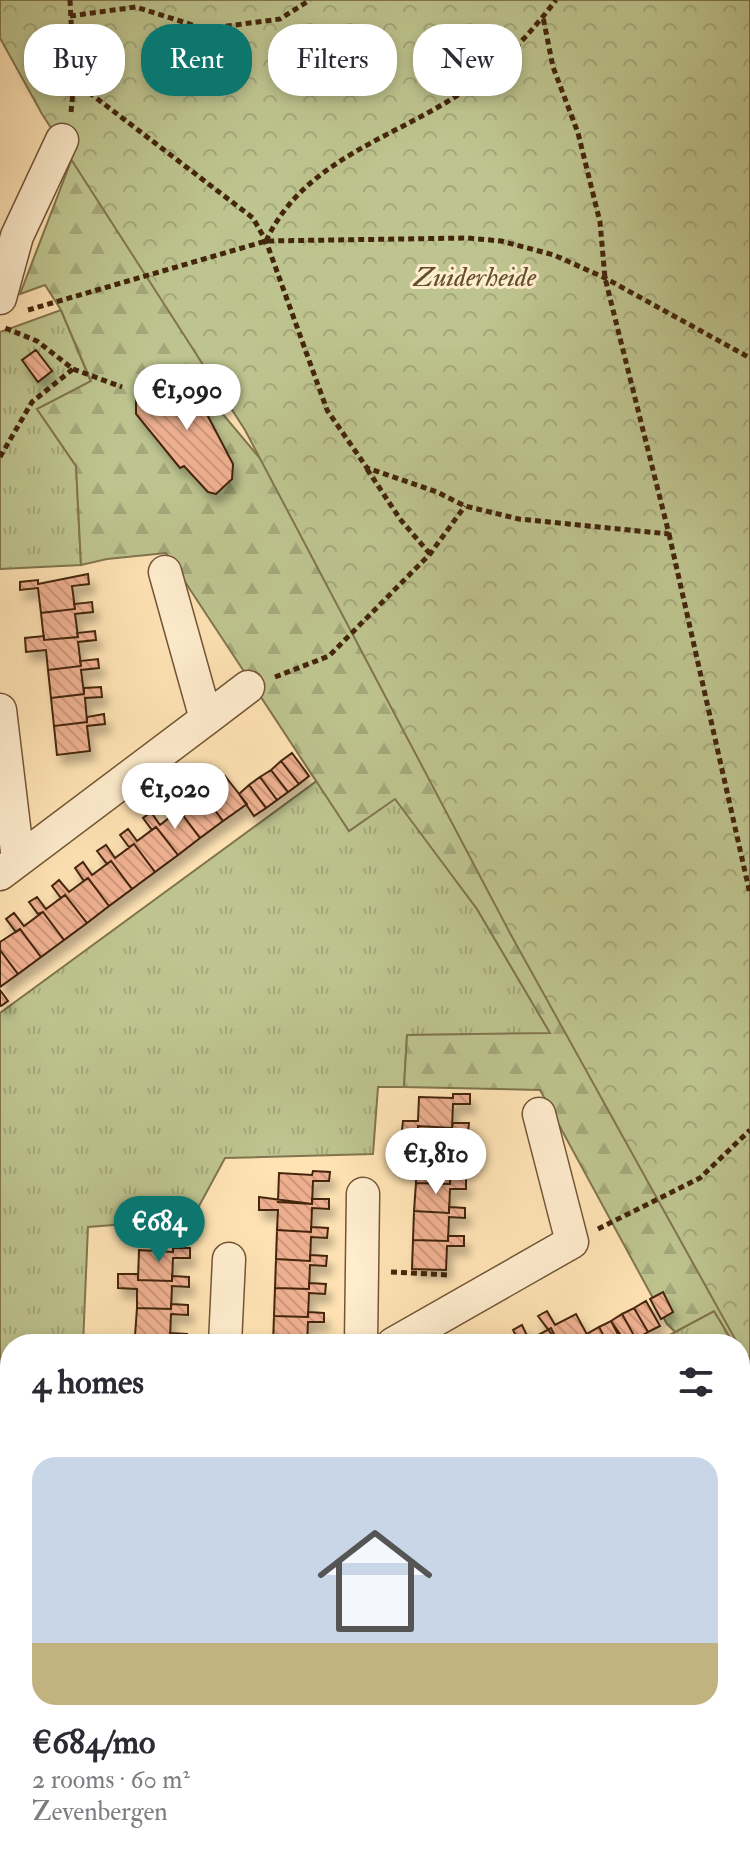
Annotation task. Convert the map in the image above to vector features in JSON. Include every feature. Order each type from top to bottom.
[{"type":"street","points":[[7,306],[17,236],[62,140]]},
{"type":"street","points":[[165,572],[206,719]]},
{"type":"street","points":[[9,867],[248,687]]},
{"type":"street","points":[[0,710],[9,867]]},
{"type":"street","points":[[411,1334],[572,1242],[539,1114]]},
{"type":"street","points":[[361,1334],[363,1194]]},
{"type":"street","points":[[225,1334],[229,1259]]},
{"type":"path","points":[[70,0],[70,24]]},
{"type":"path","points":[[70,16],[136,7],[205,29],[280,19],[310,0]]},
{"type":"path","points":[[266,241],[278,215],[320,174],[462,93],[505,58],[556,0]]},
{"type":"path","points":[[543,17],[553,67],[578,133],[600,222],[605,278],[669,534],[750,894]]},
{"type":"path","points":[[62,140],[72,110],[73,96]]},
{"type":"path","points":[[94,96],[253,218],[266,241],[327,410],[400,519],[430,554]]},
{"type":"path","points":[[7,306],[266,241],[467,238],[501,241],[554,255],[605,278],[750,358]]},
{"type":"path","points":[[0,326],[37,341],[73,369],[122,387]]},
{"type":"path","points":[[0,457],[38,398],[73,369]]},
{"type":"path","points":[[367,468],[437,492],[465,506],[519,519],[669,534]]},
{"type":"path","points":[[248,687],[329,656],[430,554],[465,506]]},
{"type":"path","points":[[572,1242],[700,1178],[750,1130]]},
{"type":"path","points":[[362,1270],[450,1275]]},
{"type":"green space","name":"Zuiderheide","points":[[0,0],[750,0],[750,1334],[732,1334],[511,935],[245,430],[32,96],[125,96],[125,24],[24,24],[24,81],[0,38]]},
{"type":"green space","name":"Zuiderheide","points":[[86,122],[750,376],[750,1334],[728,1334],[714,1311],[675,1332],[667,1324],[540,1090],[404,1087],[407,1035],[550,1033],[477,909],[395,799],[349,831],[166,553],[81,565],[76,466],[37,409],[91,381],[61,310],[45,285],[20,294]],"holes":[[[248,384],[274,475],[210,399]]]},
{"type":"green space","points":[[61,310],[91,382],[37,409],[76,466],[81,565],[0,569],[0,332]]},
{"type":"green space","points":[[318,780],[349,831],[395,798],[477,909],[551,1034],[407,1035],[404,1087],[378,1087],[373,1154],[225,1158],[192,1219],[88,1227],[83,1334],[0,1334],[0,1013]]},
{"type":"green space","points":[[714,1311],[728,1334],[671,1334]]},
{"type":"building","points":[[36,350],[52,371],[38,382],[22,360]]},
{"type":"building","points":[[177,373],[190,382],[233,464],[232,479],[216,494],[208,492],[184,466],[180,468],[136,414],[136,398],[150,403],[158,399],[159,381],[166,375]]},
{"type":"building","points":[[88,574],[89,584],[72,586],[75,609],[41,613],[38,588],[20,590],[20,582],[38,580],[38,584]]},
{"type":"building","points":[[92,602],[93,612],[75,614],[78,637],[44,640],[41,613],[75,609],[74,604]]},
{"type":"building","points":[[95,631],[96,640],[78,642],[81,666],[48,670],[46,650],[26,652],[25,638],[78,637],[77,633]]},
{"type":"building","points":[[98,659],[99,668],[81,670],[84,694],[51,698],[48,670],[81,666],[80,661]]},
{"type":"building","points":[[101,687],[102,697],[85,698],[87,722],[54,726],[51,698],[84,694],[84,688]]},
{"type":"building","points":[[104,714],[105,724],[87,726],[90,751],[57,755],[54,726],[87,722],[87,717]]},
{"type":"building","points":[[292,753],[309,776],[299,784],[281,761]]},
{"type":"building","points":[[281,761],[299,784],[288,792],[271,770]]},
{"type":"building","points":[[271,770],[288,792],[277,800],[260,777]]},
{"type":"building","points":[[225,776],[247,804],[223,821],[202,793],[198,796],[189,784],[196,778],[206,791]]},
{"type":"building","points":[[260,777],[277,800],[266,808],[249,785]]},
{"type":"building","points":[[249,785],[266,808],[254,816],[239,794]]},
{"type":"building","points":[[202,793],[223,821],[200,838],[179,810],[175,814],[165,801],[174,795],[183,807]]},
{"type":"building","points":[[179,810],[200,838],[178,855],[156,827],[152,830],[143,818],[151,812],[160,825]]},
{"type":"building","points":[[156,827],[178,855],[155,872],[134,844],[129,847],[120,835],[128,829],[137,841]]},
{"type":"building","points":[[134,844],[155,872],[132,889],[111,861],[107,864],[97,851],[106,845],[115,858]]},
{"type":"building","points":[[111,861],[132,889],[109,906],[88,878],[84,881],[75,868],[83,862],[92,875]]},
{"type":"building","points":[[88,878],[109,906],[87,923],[65,895],[61,898],[52,886],[59,880],[69,892]]},
{"type":"building","points":[[65,895],[87,923],[64,940],[43,912],[38,914],[29,902],[37,897],[46,909]]},
{"type":"building","points":[[43,912],[64,940],[41,957],[20,929],[16,932],[6,919],[14,913],[24,926]]},
{"type":"building","points":[[20,929],[41,957],[18,974],[0,950],[0,942]]},
{"type":"building","points":[[0,950],[18,974],[0,987]]},
{"type":"building","points":[[0,990],[8,1001],[1,1006],[0,1005]]},
{"type":"building","points":[[453,1094],[470,1094],[470,1104],[453,1104],[452,1128],[418,1126],[418,1130],[402,1130],[403,1121],[418,1121],[419,1097],[453,1098]]},
{"type":"building","points":[[453,1123],[469,1123],[468,1133],[452,1132],[451,1156],[401,1157],[402,1148],[417,1150],[418,1126],[452,1128]]},
{"type":"building","points":[[451,1151],[468,1152],[467,1161],[451,1161],[450,1184],[416,1183],[417,1154],[451,1156]]},
{"type":"building","points":[[313,1171],[330,1172],[329,1181],[313,1181],[312,1204],[278,1202],[279,1173],[312,1175]]},
{"type":"building","points":[[450,1179],[466,1179],[466,1189],[450,1189],[449,1213],[414,1211],[416,1183],[450,1184]]},
{"type":"building","points":[[259,1197],[312,1204],[312,1199],[329,1199],[329,1209],[312,1208],[311,1232],[277,1230],[278,1210],[259,1210]]},
{"type":"building","points":[[449,1207],[465,1208],[465,1218],[449,1217],[448,1241],[413,1240],[414,1211],[449,1213]]},
{"type":"building","points":[[311,1227],[328,1228],[327,1238],[311,1237],[310,1261],[276,1259],[277,1230],[311,1232]]},
{"type":"building","points":[[448,1236],[464,1236],[464,1246],[447,1246],[446,1270],[412,1269],[413,1240],[448,1241]]},
{"type":"building","points":[[173,1248],[190,1248],[190,1258],[173,1258],[172,1281],[138,1280],[139,1250],[173,1252]]},
{"type":"building","points":[[310,1255],[327,1256],[326,1266],[310,1265],[309,1289],[275,1288],[276,1259],[310,1261]]},
{"type":"building","points":[[118,1274],[138,1274],[138,1280],[172,1281],[172,1276],[189,1277],[189,1287],[172,1286],[171,1309],[137,1308],[137,1289],[118,1288]]},
{"type":"building","points":[[309,1283],[326,1284],[325,1294],[309,1293],[308,1317],[274,1316],[275,1288],[309,1289]]},
{"type":"building","points":[[663,1292],[673,1312],[661,1319],[650,1299]]},
{"type":"building","points":[[646,1301],[660,1326],[648,1332],[634,1308]]},
{"type":"building","points":[[171,1304],[188,1305],[188,1315],[171,1314],[170,1334],[135,1334],[137,1308],[171,1309]]},
{"type":"building","points":[[634,1308],[648,1332],[633,1334],[622,1314]]},
{"type":"building","points":[[547,1311],[555,1325],[576,1314],[587,1334],[552,1334],[538,1316]]},
{"type":"building","points":[[308,1312],[324,1313],[324,1322],[308,1322],[307,1334],[273,1334],[274,1316],[308,1317]]},
{"type":"building","points":[[622,1314],[633,1334],[620,1334],[611,1321]]},
{"type":"building","points":[[611,1321],[618,1334],[603,1334],[599,1327]]},
{"type":"building","points":[[522,1325],[526,1334],[515,1334],[513,1330]]},
{"type":"building","points":[[599,1327],[603,1334],[587,1334]]},
{"type":"building","points":[[551,1328],[554,1334],[540,1334]]}]
